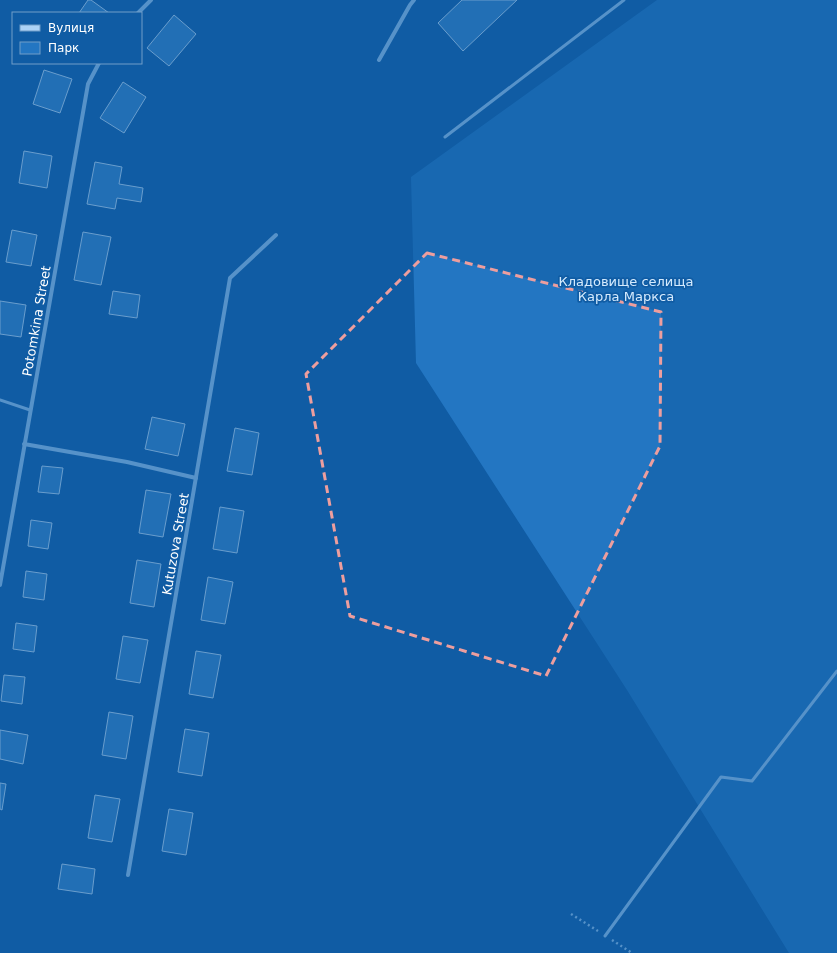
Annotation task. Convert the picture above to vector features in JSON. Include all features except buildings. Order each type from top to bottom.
[{"type":"street","points":[[139,12],[151,0]]},
{"type":"street","points":[[379,60],[414,0]]},
{"type":"street","name":"Potomkina Street","points":[[0,585],[88,84],[98,64]]},
{"type":"street","name":"Kutuzova Street","points":[[128,875],[230,278],[276,235]]},
{"type":"street","points":[[24,444],[127,462],[196,478]]},
{"type":"lane","points":[[445,137],[624,0]]},
{"type":"lane","points":[[0,400],[30,410]]},
{"type":"lane","points":[[605,936],[721,777],[752,781],[837,671]]},
{"type":"highlighted area","points":[[427,253],[661,312],[660,446],[546,676],[350,616],[306,374]]},
{"type":"green space","name":"Кладовище селища Карла Маркса","points":[[657,0],[837,0],[837,953],[789,953],[627,690],[416,363],[411,177]]}]
